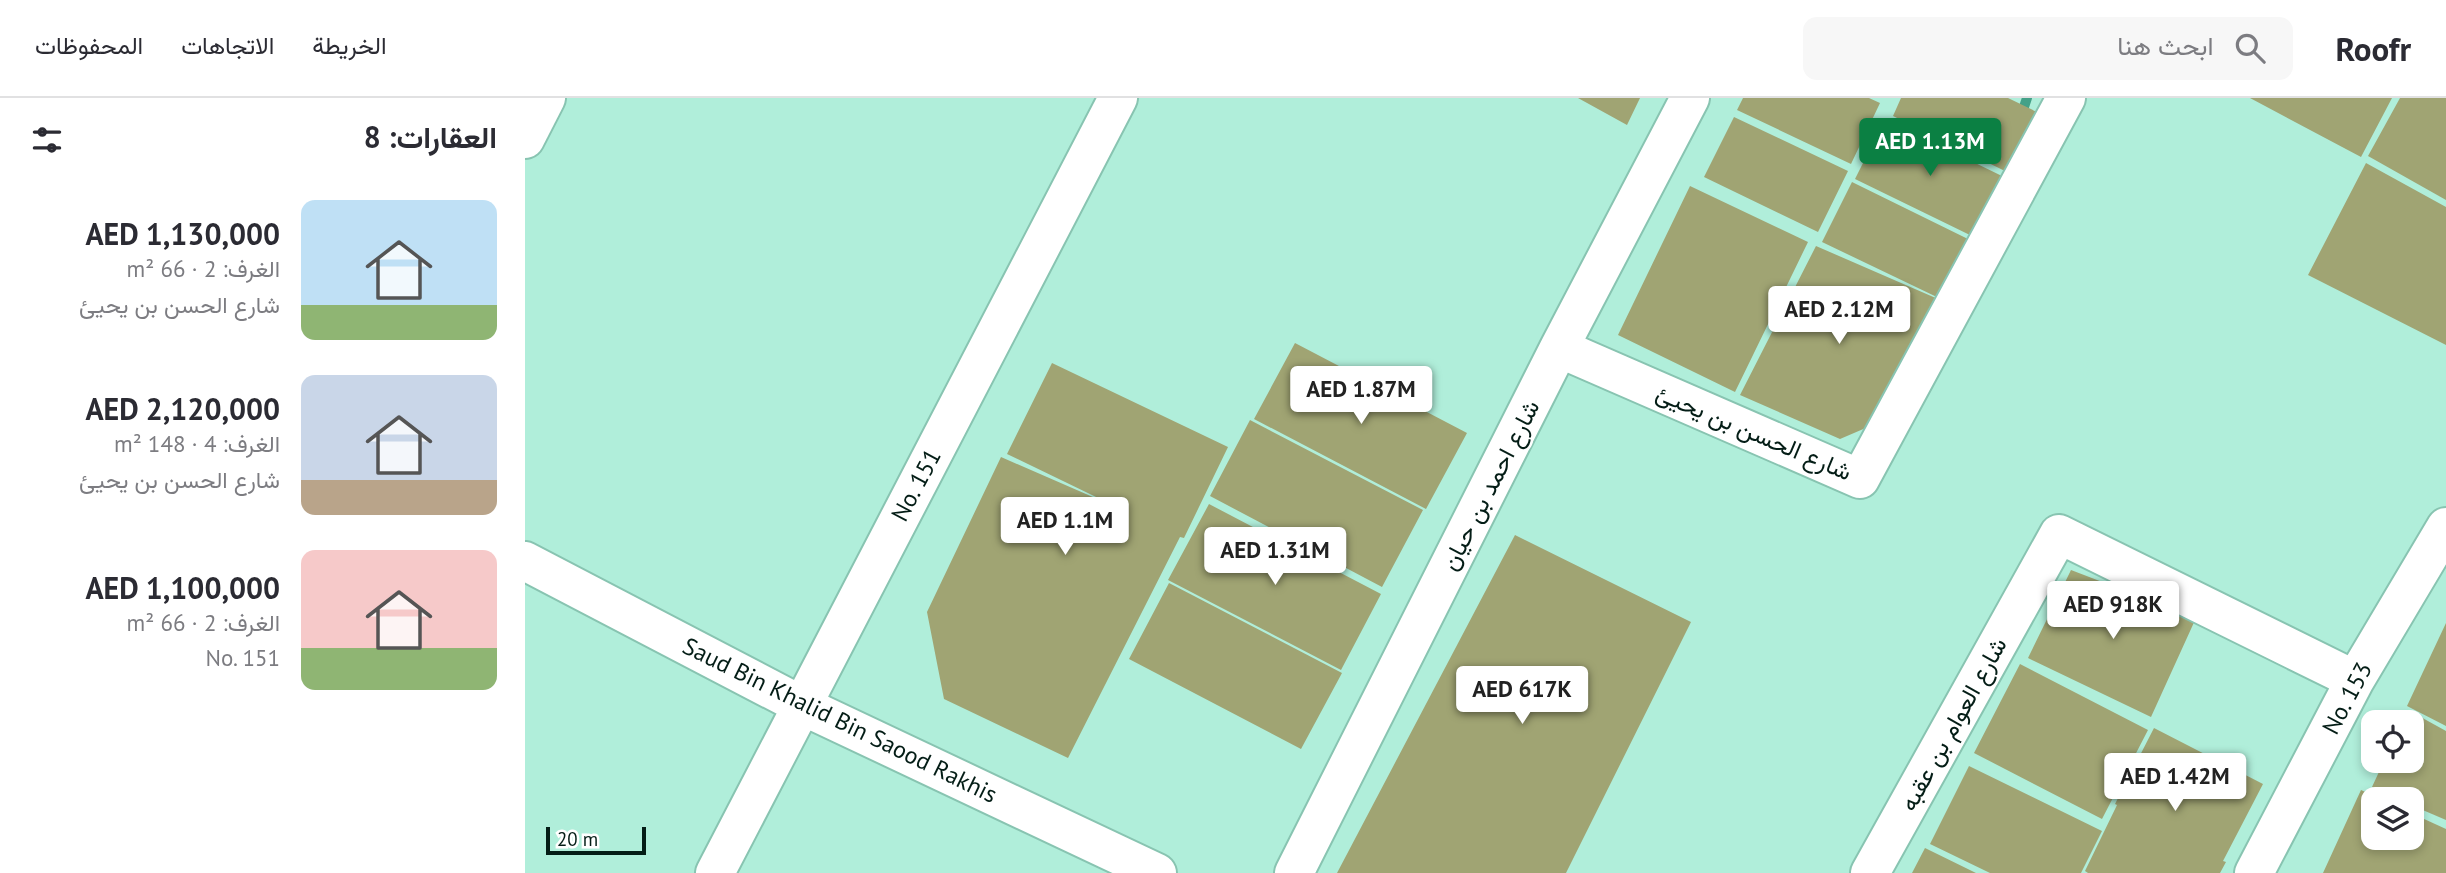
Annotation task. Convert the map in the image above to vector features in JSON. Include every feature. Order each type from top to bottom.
[{"type":"street","points":[[525,139],[546,98]]},
{"type":"street","name":"No. 151","points":[[715,873],[1118,98]]},
{"type":"street","name":"شارع احمد بن حيان","points":[[1294,873],[1559,348],[1690,98]]},
{"type":"street","name":"شارع الحسن بن يحيئ","points":[[1559,348],[1860,479],[2066,98]]},
{"type":"street","name":"No. 153","points":[[2255,873],[2355,680],[2446,527]]},
{"type":"street","name":"شارع العوام بن عقبه","points":[[1870,873],[2059,534],[2355,680]]},
{"type":"street","name":"Saud Bin Khalid Bin Saood Rakhis","points":[[525,561],[801,705],[1157,873]]},
{"type":"building","points":[[1578,98],[1640,98],[1627,125]]},
{"type":"building","points":[[1743,98],[1869,98],[1880,103],[1851,164],[1737,110]]},
{"type":"building","points":[[1901,98],[2008,98],[2041,114],[2011,174],[1893,116]]},
{"type":"building","points":[[2250,98],[2392,98],[2361,157]]},
{"type":"building","points":[[2400,98],[2446,98],[2446,200],[2368,156]]},
{"type":"building","points":[[1734,117],[1848,171],[1818,232],[1704,177]]},
{"type":"building","points":[[1885,119],[2004,177],[1974,237],[1855,179]]},
{"type":"building","points":[[2366,163],[2446,207],[2446,345],[2308,275]]},
{"type":"building","points":[[1852,182],[1970,240],[1941,299],[1822,242]]},
{"type":"building","points":[[1690,186],[1808,242],[1735,392],[1618,335]]},
{"type":"building","points":[[1816,246],[1938,299],[1875,424],[1840,439],[1740,395]]},
{"type":"building","points":[[1295,343],[1467,433],[1426,509],[1254,419]]},
{"type":"building","points":[[1052,363],[1228,447],[1184,538],[1180,537],[1068,758],[944,699],[927,612],[1001,457],[1125,511],[1007,454]]},
{"type":"building","points":[[1250,420],[1423,510],[1382,587],[1210,496]]},
{"type":"building","points":[[1209,504],[1381,594],[1341,670],[1168,580]]},
{"type":"building","points":[[1515,535],[1691,622],[1566,873],[1337,873]]},
{"type":"building","points":[[2071,570],[2196,618],[2151,717],[2028,658]]},
{"type":"building","points":[[1169,583],[1342,673],[1301,749],[1129,659]]},
{"type":"building","points":[[2446,623],[2446,726],[2424,715],[2424,710],[2415,710],[2407,706]]},
{"type":"building","points":[[2020,664],[2148,730],[2102,819],[1974,753]]},
{"type":"building","points":[[2424,719],[2446,731],[2446,820],[2424,811],[2424,787],[2372,787],[2378,773],[2424,773]]},
{"type":"building","points":[[2154,728],[2263,784],[2223,861],[2226,862],[2220,873],[2088,873],[2085,871],[2117,805],[2115,804]]},
{"type":"building","points":[[1969,766],[2102,831],[2081,873],[1990,873],[1930,844]]},
{"type":"building","points":[[2361,790],[2361,850],[2424,850],[2424,819],[2446,829],[2446,873],[2323,873]]},
{"type":"building","points":[[1925,848],[1976,873],[1912,873]]},
{"type":"waterway","points":[[2021,116],[2027,98]]}]
